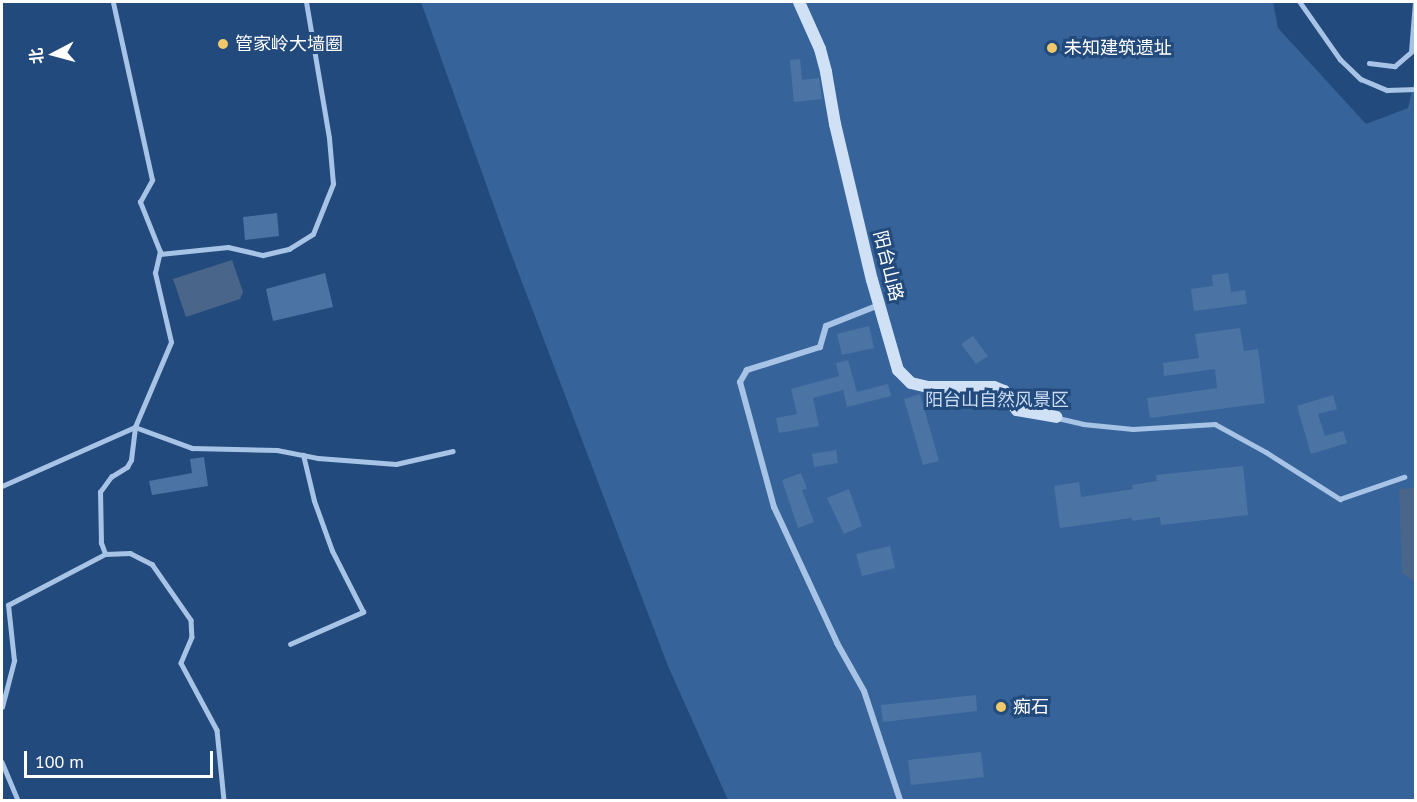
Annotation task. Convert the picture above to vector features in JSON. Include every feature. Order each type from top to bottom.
[{"type":"street","name":"阳台山路","points":[[799,2],[820,49],[834,124],[879,305],[898,370],[911,383],[929,387],[994,387],[1004,392],[1017,410],[1056,417]]},
{"type":"street","points":[[879,305],[826,327],[820,347],[747,370],[740,382],[774,507],[837,643],[864,691],[900,801]]},
{"type":"lane","points":[[105,554],[101,543],[100,492],[105,482],[127,467],[131,460],[135,427],[171,342],[155,273],[160,254],[140,202],[152,180],[113,2]]},
{"type":"lane","points":[[160,254],[228,247],[263,255],[289,249],[313,234],[333,184],[329,138],[306,2]]},
{"type":"lane","points":[[1300,2],[1340,60],[1361,78],[1387,90],[1408,92],[1416,89]]},
{"type":"lane","points":[[1369,63],[1395,66],[1411,52],[1415,2]]},
{"type":"lane","points":[[1056,417],[1083,424],[1133,429],[1215,424],[1266,452],[1340,499],[1404,477]]},
{"type":"lane","points":[[2,486],[135,427],[192,448],[277,450],[303,455],[396,464],[453,451]]},
{"type":"lane","points":[[290,644],[363,612],[333,551],[314,501],[303,455]]},
{"type":"lane","points":[[2,708],[14,660],[8,605],[105,554],[130,554],[152,564],[192,620],[192,637],[181,663],[217,730],[218,762],[224,801]]},
{"type":"lane","points":[[2,762],[18,801]]},
{"type":"green space","name":"阳台山自然风景区","points":[[421,2],[1273,2],[1278,28],[1366,124],[1408,108],[1415,78],[1415,800],[728,800],[668,666],[509,248]]},
{"type":"shaded area","points":[[232,260],[243,292],[240,299],[186,317],[173,279]]},
{"type":"shaded area","points":[[1416,488],[1415,582],[1402,573],[1399,489]]},
{"type":"building","points":[[800,59],[802,80],[819,78],[822,99],[794,102],[790,60]]},
{"type":"building","points":[[277,213],[279,236],[245,240],[243,217]]},
{"type":"building","points":[[325,273],[333,307],[273,321],[266,289]]},
{"type":"building","points":[[1228,273],[1231,292],[1245,290],[1247,304],[1194,311],[1191,289],[1213,286],[1212,275]]},
{"type":"building","points":[[869,326],[874,348],[842,355],[837,334]]},
{"type":"building","points":[[1240,328],[1244,351],[1258,349],[1265,403],[1150,418],[1147,398],[1217,388],[1215,369],[1164,376],[1163,363],[1199,358],[1195,334]]},
{"type":"building","points":[[973,336],[988,356],[976,364],[961,344]]},
{"type":"building","points":[[848,360],[857,392],[888,384],[891,396],[847,407],[843,390],[813,398],[819,426],[779,433],[776,418],[797,414],[791,389],[839,376],[836,363]]},
{"type":"building","points":[[920,394],[939,461],[923,465],[904,399]]},
{"type":"building","points":[[1333,395],[1337,409],[1318,414],[1325,436],[1343,431],[1347,443],[1311,454],[1297,406]]},
{"type":"building","points":[[836,450],[838,463],[814,467],[812,454]]},
{"type":"building","points":[[204,457],[208,486],[152,495],[149,481],[192,473],[190,459]]},
{"type":"building","points":[[1243,466],[1248,515],[1161,525],[1160,517],[1132,521],[1132,518],[1060,528],[1054,486],[1079,482],[1081,497],[1133,489],[1132,485],[1157,481],[1156,475]]},
{"type":"building","points":[[801,473],[807,489],[802,490],[814,522],[798,528],[782,480]]},
{"type":"building","points":[[849,489],[862,526],[844,534],[827,498]]},
{"type":"building","points":[[890,546],[895,568],[862,576],[856,554]]},
{"type":"building","points":[[976,695],[977,711],[883,722],[881,705]]},
{"type":"building","points":[[981,752],[984,777],[911,785],[908,760]]},
{"type":"place","name":"管家岭大墙圈","points":[[223,44]]},
{"type":"place","name":"未知建筑遗址","points":[[1052,48]]},
{"type":"place","name":"痴石","points":[[1001,707]]}]
